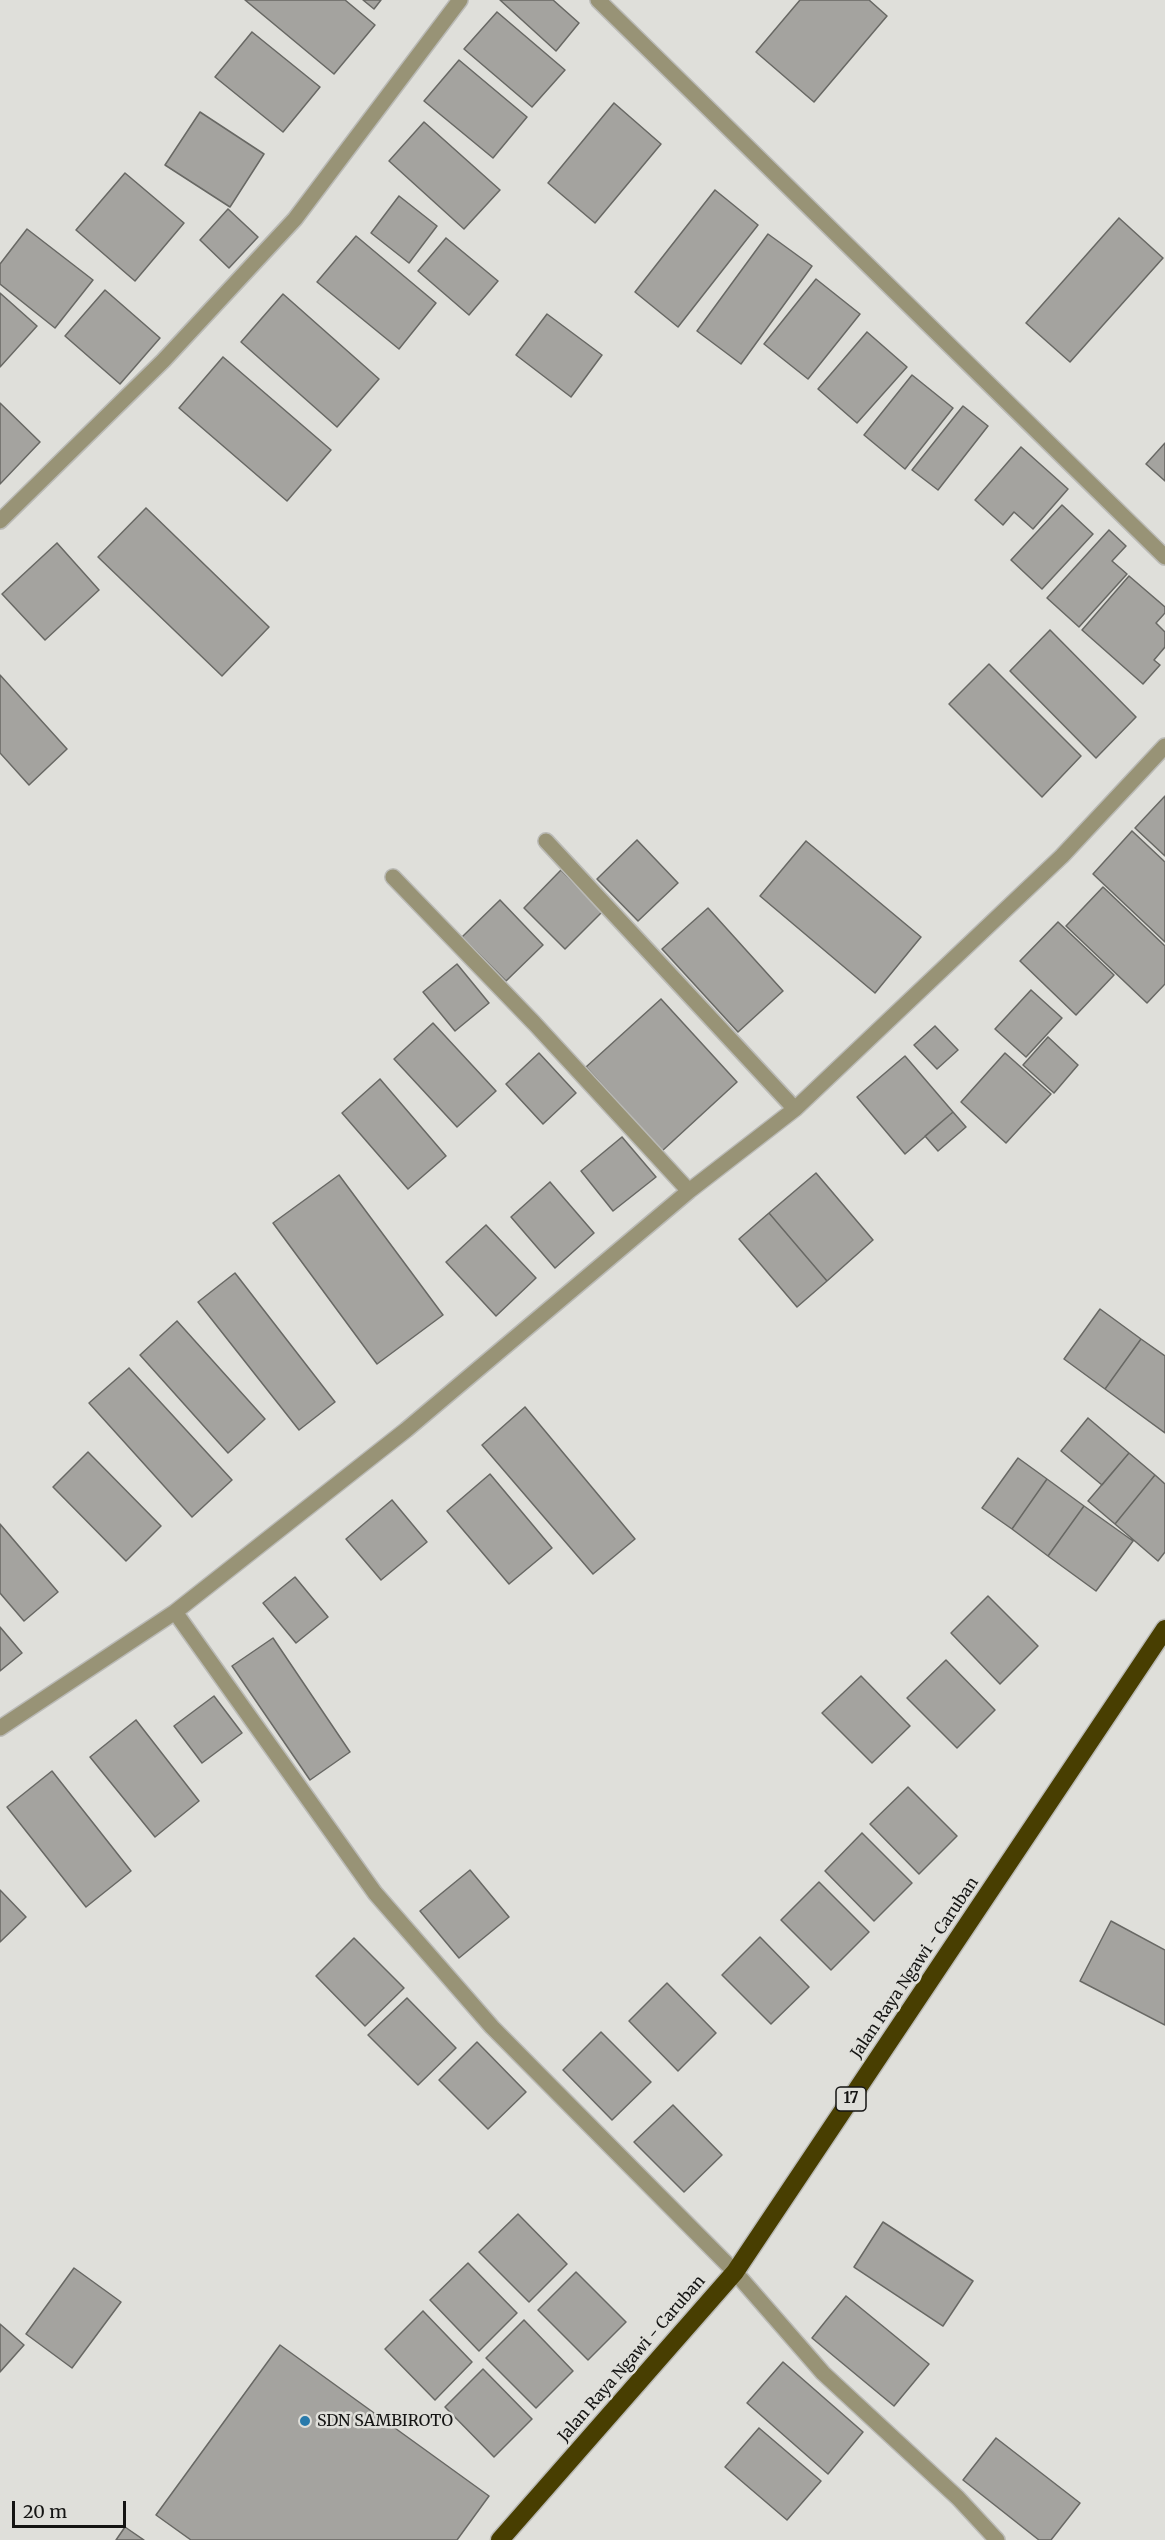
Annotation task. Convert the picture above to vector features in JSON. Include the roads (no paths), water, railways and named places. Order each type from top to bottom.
[{"type":"highway","name":"Jalan Raya Ngawi - Caruban","points":[[500,2540],[735,2272],[1165,1629]]},
{"type":"street","points":[[0,521],[163,361],[295,219],[460,0]]},
{"type":"street","points":[[598,0],[1165,556]]},
{"type":"street","points":[[0,1728],[175,1612],[406,1430],[689,1191],[795,1109],[1062,856],[1165,746]]},
{"type":"street","points":[[546,841],[795,1109]]},
{"type":"street","points":[[393,877],[534,1023],[689,1191]]},
{"type":"street","points":[[175,1612],[375,1893],[492,2027],[735,2272],[823,2373],[958,2498],[997,2540]]},
{"type":"place","name":"SDN SAMBIROTO","points":[[305,2421]]}]
